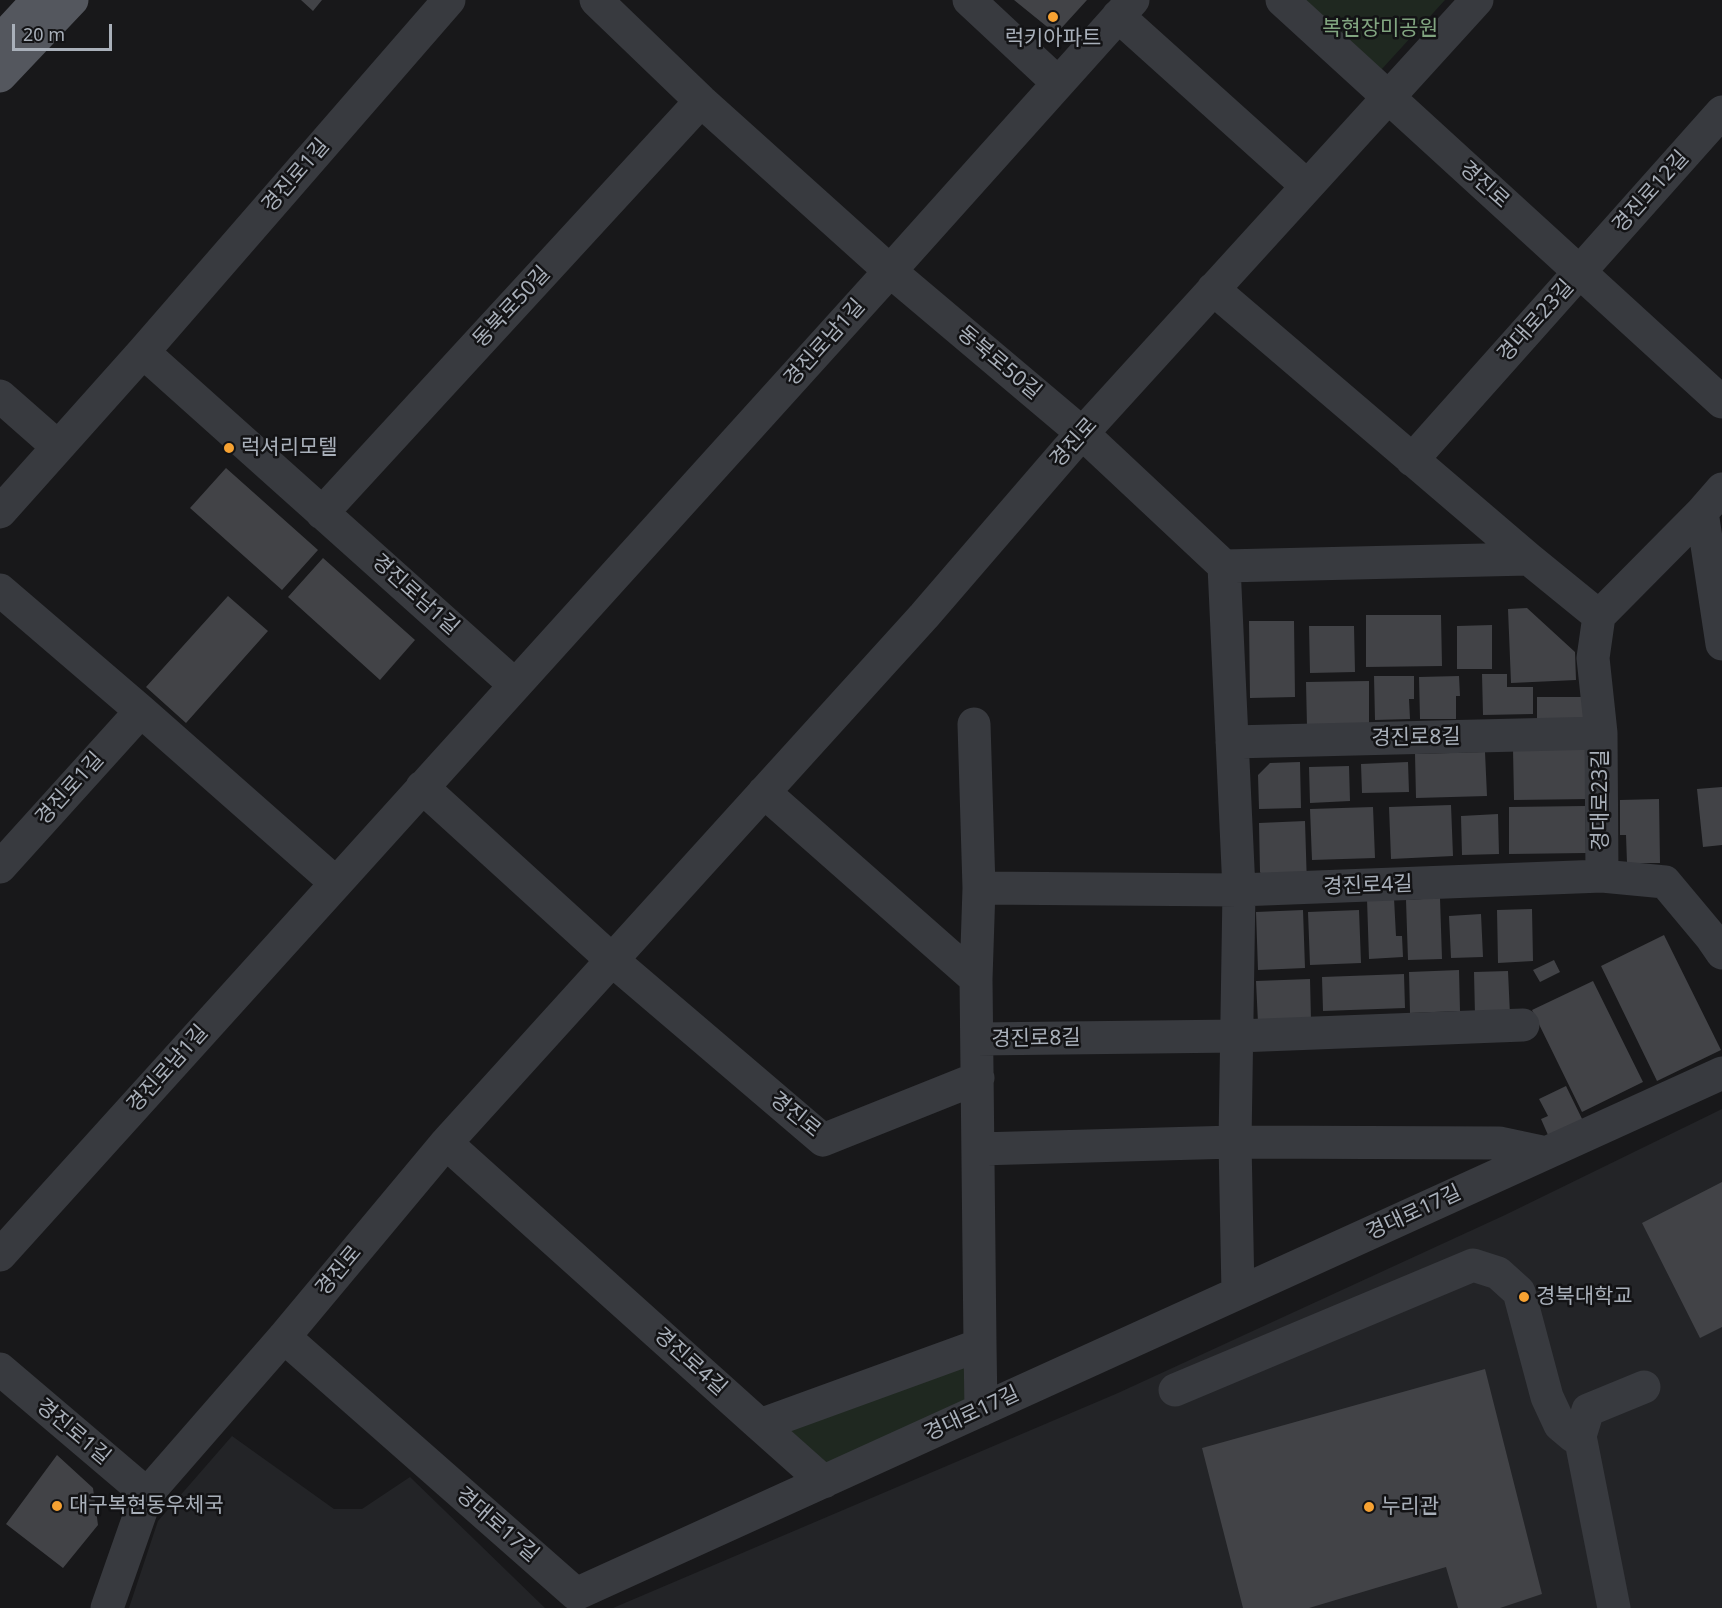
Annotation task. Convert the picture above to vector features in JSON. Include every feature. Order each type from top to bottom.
[{"type":"main road","points":[[0,41],[38,0]]},
{"type":"main road","points":[[0,76],[72,0]]},
{"type":"street","name":"경진로1길","points":[[0,512],[143,352],[449,0]]},
{"type":"street","name":"동북로50길","points":[[596,0],[701,101],[890,271],[1082,433]]},
{"type":"street","points":[[969,0],[1058,83]]},
{"type":"street","name":"경진로","points":[[1282,0],[1580,272]]},
{"type":"street","name":"경진로","points":[[107,1608],[147,1494],[284,1336],[446,1143],[924,616],[1082,433],[1478,0]]},
{"type":"street","points":[[1125,8],[1307,186]]},
{"type":"street","name":"경진로남1길","points":[[0,1255],[1125,8]]},
{"type":"street","name":"동북로50길","points":[[332,521],[701,101]]},
{"type":"street","name":"경진로12길","points":[[1580,272],[1722,112]]},
{"type":"street","name":"경대로23길","points":[[1412,459],[1580,272],[1722,402]]},
{"type":"street","points":[[1213,289],[1599,616],[1712,500]]},
{"type":"street","points":[[143,352],[332,521]]},
{"type":"street","points":[[0,396],[58,447]]},
{"type":"street","points":[[1082,433],[1224,566],[1239,890],[1235,1142],[1238,1293]]},
{"type":"street","points":[[1712,500],[1722,644]]},
{"type":"street","name":"경진로남1길","points":[[332,521],[515,685]]},
{"type":"street","points":[[1224,566],[1529,559]]},
{"type":"street","points":[[0,590],[336,883]]},
{"type":"street","name":"경대로23길","points":[[1599,616],[1593,658],[1601,733],[1602,876]]},
{"type":"street","name":"경진로1길","points":[[0,867],[141,711]]},
{"type":"street","points":[[974,724],[979,888],[976,979],[981,1410]]},
{"type":"street","name":"경진로8길","points":[[1232,742],[1601,733]]},
{"type":"street","name":"경진로","points":[[422,787],[612,960],[823,1140],[978,1078]]},
{"type":"street","points":[[764,792],[976,979]]},
{"type":"street","name":"경진로4길","points":[[979,888],[1239,890],[1602,876],[1665,882],[1722,953]]},
{"type":"street","name":"경진로8길","points":[[977,1040],[1238,1036],[1523,1025]]},
{"type":"street","name":"경대로17길","points":[[284,1336],[576,1594],[1722,1073]]},
{"type":"street","points":[[978,1149],[1235,1142],[1499,1143],[1546,1153]]},
{"type":"street","name":"경진로4길","points":[[446,1143],[824,1482]]},
{"type":"street","points":[[1175,1390],[1473,1265],[1498,1273],[1519,1292],[1547,1397],[1560,1425],[1573,1436],[1580,1436]]},
{"type":"street","points":[[760,1425],[980,1345]]},
{"type":"street","name":"경진로1길","points":[[0,1369],[147,1494]]},
{"type":"street","points":[[1614,1608],[1580,1436],[1588,1410],[1644,1387]]},
{"type":"shaded area","name":"경북대학교","points":[[1722,1109],[1722,1608],[613,1608],[1118,1393],[1505,1215]]},
{"type":"shaded area","points":[[232,1436],[334,1509],[362,1509],[410,1477],[545,1608],[129,1608],[158,1521]]},
{"type":"green space","name":"복현장미공원","points":[[1305,0],[1445,0],[1381,70]]},
{"type":"green space","points":[[980,1345],[981,1410],[824,1482],[760,1425]]},
{"type":"building","points":[[301,0],[322,0],[313,11]]},
{"type":"building","name":"럭키아파트","points":[[1014,0],[1087,0],[1056,34]]},
{"type":"building","points":[[226,468],[318,550],[282,590],[190,508]]},
{"type":"building","points":[[323,558],[415,640],[380,680],[288,597]]},
{"type":"building","points":[[228,596],[268,631],[186,723],[146,687]]},
{"type":"building","points":[[1527,608],[1575,652],[1576,680],[1511,683],[1508,609]]},
{"type":"building","points":[[1366,615],[1441,615],[1442,666],[1366,667]]},
{"type":"building","points":[[1249,621],[1294,621],[1295,697],[1250,698]]},
{"type":"building","points":[[1492,625],[1492,669],[1457,669],[1457,626]]},
{"type":"building","points":[[1309,626],[1354,626],[1355,672],[1310,673]]},
{"type":"building","points":[[1482,674],[1507,674],[1507,687],[1533,687],[1533,714],[1483,715]]},
{"type":"building","points":[[1374,676],[1414,676],[1414,699],[1409,699],[1410,719],[1375,720]]},
{"type":"building","points":[[1459,676],[1460,696],[1456,696],[1456,719],[1420,719],[1419,677]]},
{"type":"building","points":[[1369,681],[1369,726],[1307,727],[1306,682]]},
{"type":"building","points":[[1537,697],[1587,697],[1588,724],[1537,725]]},
{"type":"building","points":[[1589,748],[1589,799],[1514,800],[1513,749]]},
{"type":"building","points":[[1485,752],[1487,796],[1416,798],[1415,754]]},
{"type":"building","points":[[1300,762],[1301,808],[1259,809],[1258,775],[1270,763]]},
{"type":"building","points":[[1408,762],[1409,792],[1362,793],[1361,764]]},
{"type":"building","points":[[1349,766],[1350,801],[1310,803],[1309,767]]},
{"type":"building","points":[[1722,787],[1722,845],[1703,847],[1697,789]]},
{"type":"building","points":[[1659,799],[1660,863],[1627,863],[1626,835],[1620,835],[1620,800]]},
{"type":"building","points":[[1451,805],[1453,856],[1391,859],[1389,807]]},
{"type":"building","points":[[1585,806],[1586,853],[1509,854],[1509,807]]},
{"type":"building","points":[[1373,807],[1375,858],[1312,860],[1310,809]]},
{"type":"building","points":[[1498,814],[1499,854],[1462,855],[1461,816]]},
{"type":"building","points":[[1305,821],[1307,886],[1270,887],[1260,872],[1259,823]]},
{"type":"building","points":[[1394,898],[1396,936],[1402,936],[1403,957],[1369,959],[1367,899]]},
{"type":"building","points":[[1440,898],[1442,959],[1408,960],[1406,900]]},
{"type":"building","points":[[1532,909],[1533,961],[1498,963],[1497,910]]},
{"type":"building","points":[[1303,910],[1305,968],[1258,970],[1256,912]]},
{"type":"building","points":[[1359,910],[1361,963],[1310,965],[1308,912]]},
{"type":"building","points":[[1481,914],[1483,957],[1451,958],[1449,916]]},
{"type":"building","points":[[1664,935],[1721,1050],[1657,1081],[1601,966]]},
{"type":"building","points":[[1554,960],[1560,972],[1540,982],[1533,970]]},
{"type":"building","points":[[1459,970],[1460,1011],[1410,1013],[1409,972]]},
{"type":"building","points":[[1508,971],[1510,1015],[1475,1016],[1474,972]]},
{"type":"building","points":[[1404,974],[1405,1008],[1323,1011],[1322,977]]},
{"type":"building","points":[[1310,979],[1311,1021],[1258,1023],[1256,981]]},
{"type":"building","points":[[1593,981],[1643,1082],[1582,1112],[1532,1010]]},
{"type":"building","points":[[1566,1086],[1586,1127],[1548,1135],[1541,1119],[1548,1116],[1539,1099]]},
{"type":"building","points":[[1722,1182],[1722,1327],[1700,1338],[1642,1223]]},
{"type":"building","name":"누리관","points":[[1485,1369],[1542,1594],[1500,1608],[1458,1608],[1446,1567],[1309,1608],[1243,1608],[1202,1448]]},
{"type":"building","name":"대구복현동우체국","points":[[57,1455],[93,1488],[98,1525],[63,1568],[6,1524]]},
{"type":"place","name":"럭키아파트","points":[[1053,17]]},
{"type":"place","name":"럭셔리모텔","points":[[229,448]]},
{"type":"place","name":"경북대학교","points":[[1524,1297]]},
{"type":"place","name":"대구복현동우체국","points":[[57,1506]]},
{"type":"place","name":"누리관","points":[[1369,1507]]}]
